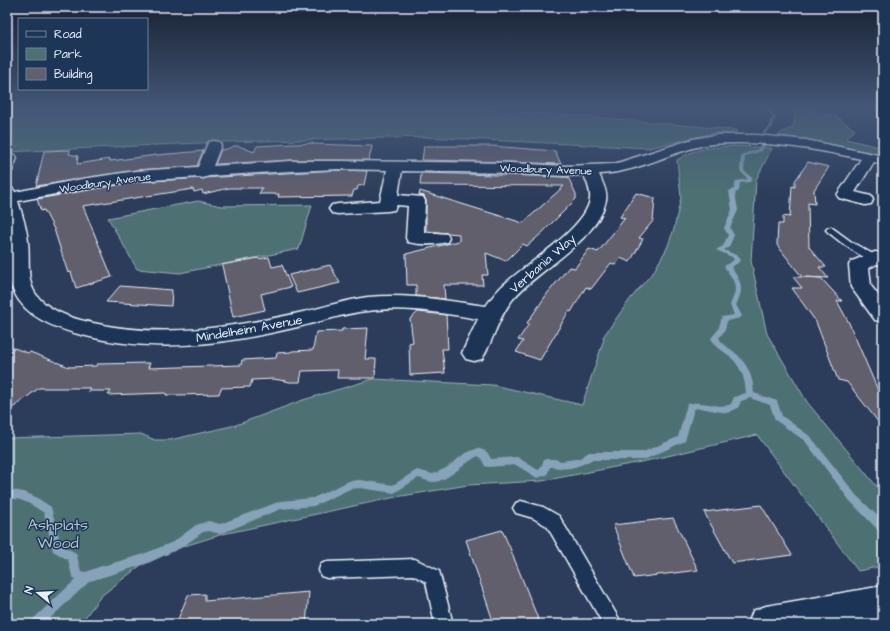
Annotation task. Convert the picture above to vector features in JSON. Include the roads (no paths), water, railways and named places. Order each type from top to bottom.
[{"type":"street","name":"Woodbury Avenue","points":[[8,195],[136,176],[202,173],[291,166],[395,166],[590,171],[614,169],[698,142],[716,139],[756,139],[782,142],[835,149],[876,158]]},
{"type":"street","points":[[202,173],[214,145]]},
{"type":"street","points":[[865,200],[845,195],[876,158]]},
{"type":"street","points":[[338,209],[388,206],[395,166]]},
{"type":"street","name":"Verbania Way","points":[[474,353],[490,314],[513,286],[558,250],[588,221],[598,199],[596,184],[590,171]]},
{"type":"street","name":"Mindelheim Avenue","points":[[8,195],[19,242],[19,279],[27,297],[42,312],[66,323],[98,333],[171,339],[214,336],[259,329],[368,304],[418,303],[490,314]]},
{"type":"street","points":[[389,200],[417,201],[415,238],[440,238]]},
{"type":"street","points":[[879,258],[859,265],[861,287],[883,315]]},
{"type":"street","points":[[766,624],[880,608]]},
{"type":"lane","points":[[831,230],[850,245],[879,258]]},
{"type":"lane","points":[[521,508],[537,512],[553,521],[613,624]]},
{"type":"lane","points":[[327,570],[415,567],[433,577],[444,624]]},
{"type":"waterway","points":[[750,395],[748,378],[744,368],[737,359],[719,344],[715,338],[721,330],[724,319],[738,316],[733,305],[739,288],[737,281],[727,266],[736,262],[737,260],[734,256],[719,250],[726,247],[731,235],[727,228],[735,210],[732,191],[736,191],[738,182],[748,181],[751,179],[742,171],[743,155],[760,150],[763,145]]},
{"type":"waterway","points":[[86,577],[142,560],[177,545],[200,528],[209,526],[220,529],[281,505],[314,502],[349,485],[360,484],[394,489],[417,474],[434,478],[449,471],[467,457],[478,452],[484,455],[488,463],[517,461],[537,474],[544,472],[547,463],[561,465],[569,464],[582,461],[589,456],[644,456],[682,439],[690,406],[700,405],[727,410],[735,406],[737,399],[750,395]]},
{"type":"waterway","points":[[750,395],[774,403],[778,418],[808,439],[853,498],[883,528]]},
{"type":"waterway","points":[[7,495],[13,494],[24,496],[48,510],[57,548],[72,557],[77,576],[86,577]]},
{"type":"waterway","points":[[36,624],[86,577]]},
{"type":"park label","name":"Ashplats Wood","points":[[58,533]]}]
